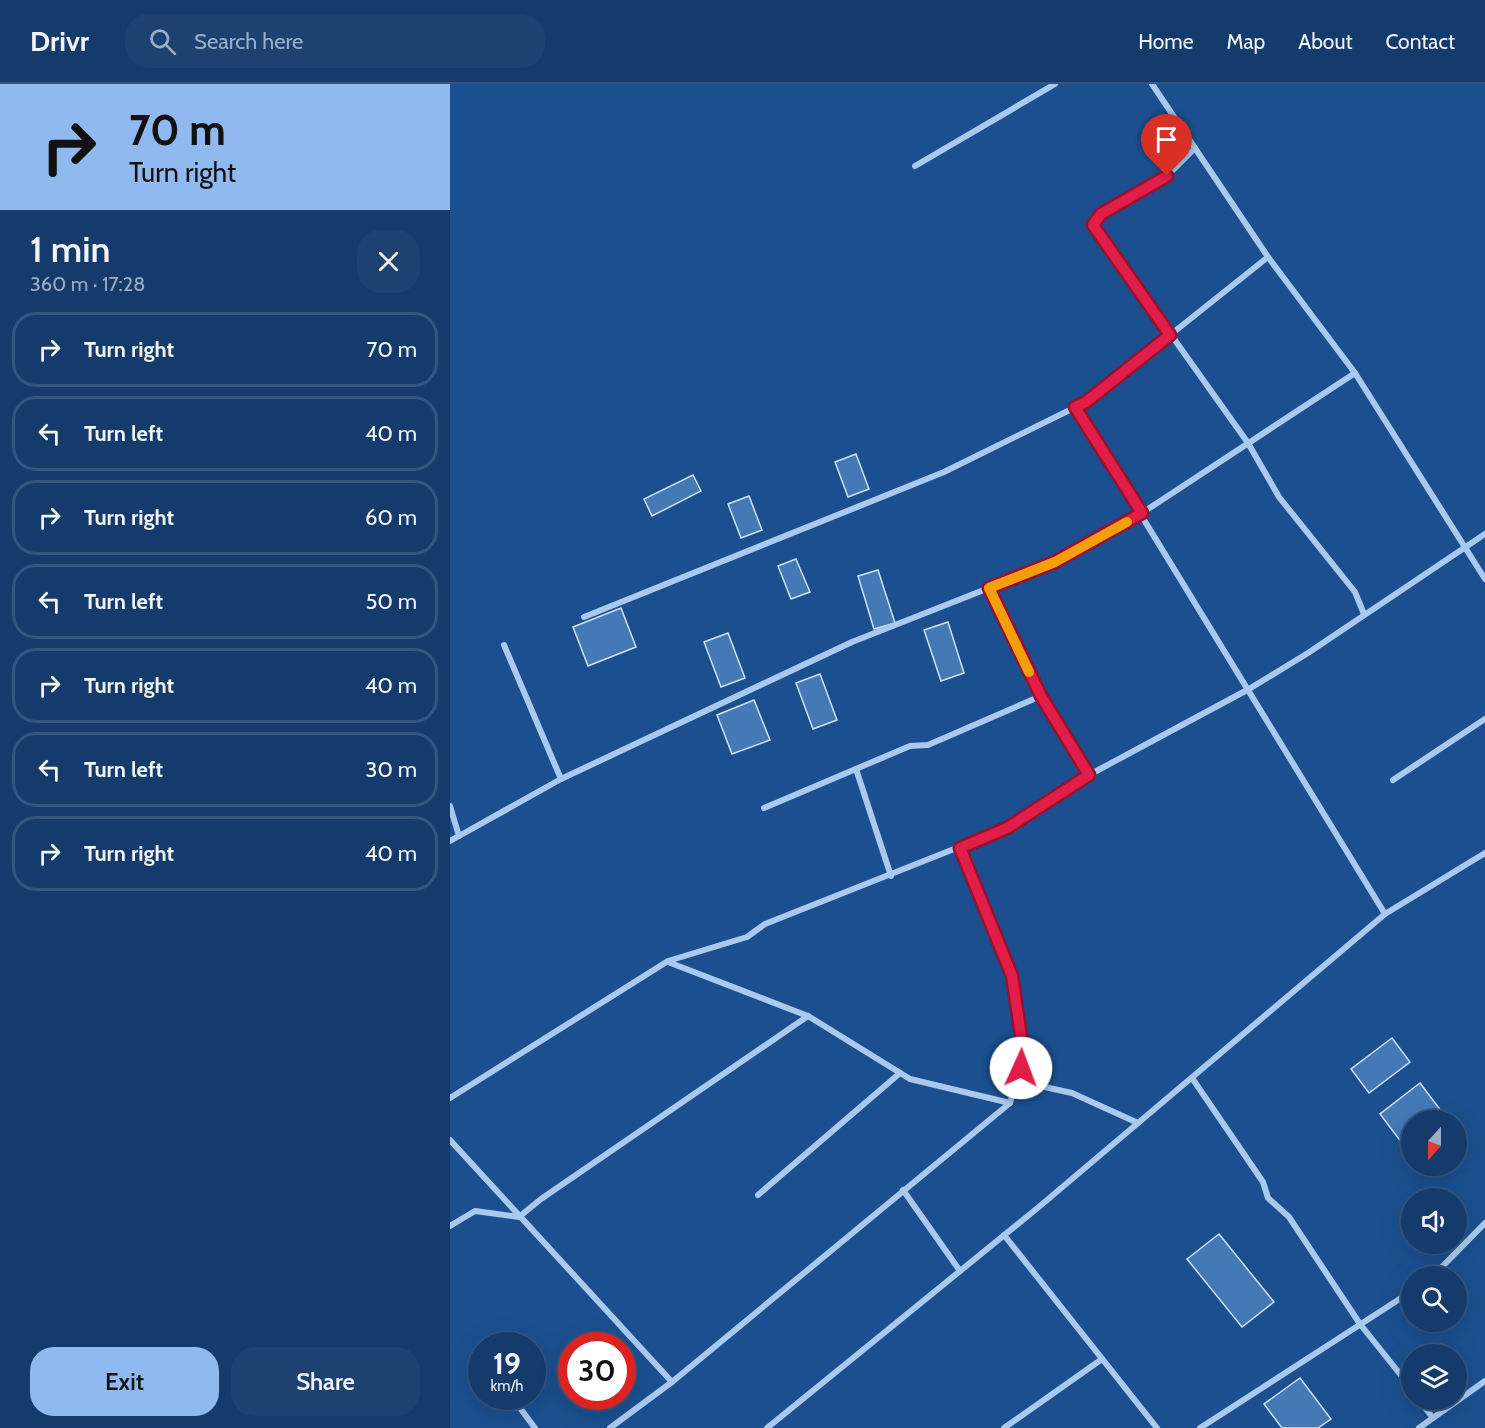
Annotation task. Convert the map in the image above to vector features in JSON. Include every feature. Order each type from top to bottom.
[{"type":"street","points":[[915,166],[1055,84]]},
{"type":"street","points":[[1152,84],[1268,257],[1355,373],[1485,579]]},
{"type":"street","points":[[1195,148],[1167,176],[1101,214],[1093,225],[1248,443],[1279,496],[1355,592],[1364,614]]},
{"type":"street","points":[[584,617],[944,472],[1086,402],[1268,257]]},
{"type":"street","points":[[450,841],[561,779],[852,642],[1055,562],[1142,513],[1355,373]]},
{"type":"street","points":[[1075,407],[1142,513],[1385,914]]},
{"type":"street","points":[[450,1098],[668,961],[747,937],[765,924],[891,876],[1007,828],[1089,775],[1249,689],[1308,653],[1485,534]]},
{"type":"street","points":[[989,588],[1041,696],[1089,775]]},
{"type":"street","points":[[504,645],[561,779]]},
{"type":"street","points":[[764,808],[910,746],[928,745],[1041,696]]},
{"type":"street","points":[[1393,780],[1485,719]]},
{"type":"street","points":[[856,769],[891,876]]},
{"type":"street","points":[[450,806],[459,836]]},
{"type":"street","points":[[610,1428],[672,1382],[1010,1103],[1024,1056],[1012,976],[960,848]]},
{"type":"street","points":[[767,1428],[1004,1235],[1385,914],[1485,853]]},
{"type":"street","points":[[668,961],[808,1016],[910,1079],[1010,1103]]},
{"type":"street","points":[[450,1226],[475,1211],[519,1217],[541,1199],[808,1016]]},
{"type":"street","points":[[758,1195],[900,1073]]},
{"type":"street","points":[[1192,1078],[1263,1182],[1268,1198],[1288,1217],[1360,1324],[1401,1375]]},
{"type":"street","points":[[1017,1081],[1072,1093],[1138,1123]]},
{"type":"street","points":[[450,1140],[672,1382]]},
{"type":"street","points":[[903,1190],[960,1271]]},
{"type":"street","points":[[1443,1266],[1485,1223]]},
{"type":"street","points":[[1004,1235],[1157,1428]]},
{"type":"street","points":[[1200,1428],[1401,1298]]},
{"type":"street","points":[[1004,1428],[1102,1359]]},
{"type":"street","points":[[1419,1428],[1485,1381]]},
{"type":"street","points":[[522,1410],[535,1428]]},
{"type":"street","points":[[1427,1410],[1433,1418]]},
{"type":"building","points":[[856,454],[869,489],[848,497],[835,462]]},
{"type":"building","points":[[693,475],[701,491],[652,516],[644,499]]},
{"type":"building","points":[[749,496],[762,530],[741,538],[728,504]]},
{"type":"building","points":[[796,559],[810,592],[791,599],[778,566]]},
{"type":"building","points":[[878,570],[895,623],[874,629],[858,576]]},
{"type":"building","points":[[621,608],[636,647],[588,666],[573,627]]},
{"type":"building","points":[[948,622],[964,673],[941,681],[924,630]]},
{"type":"building","points":[[728,633],[745,678],[721,687],[704,642]]},
{"type":"building","points":[[820,674],[837,720],[813,729],[796,683]]},
{"type":"building","points":[[754,700],[770,740],[732,754],[717,715]]},
{"type":"building","points":[[1392,1038],[1410,1062],[1369,1093],[1351,1069]]},
{"type":"building","points":[[1420,1083],[1440,1110],[1401,1110],[1401,1142],[1380,1114]]},
{"type":"building","points":[[1219,1234],[1274,1302],[1242,1327],[1187,1259]]},
{"type":"building","points":[[1300,1378],[1331,1419],[1318,1428],[1282,1428],[1264,1404]]},
{"type":"slow traffic","points":[[1029,672],[989,588],[1055,562],[1127,522]]},
{"type":"route","points":[[1021,1068],[1024,1056],[1012,976],[960,848],[1007,828],[1089,775],[1041,696],[989,588],[1055,562],[1142,513],[1075,407],[1086,402],[1170,335],[1093,225],[1101,214],[1167,176]]}]
